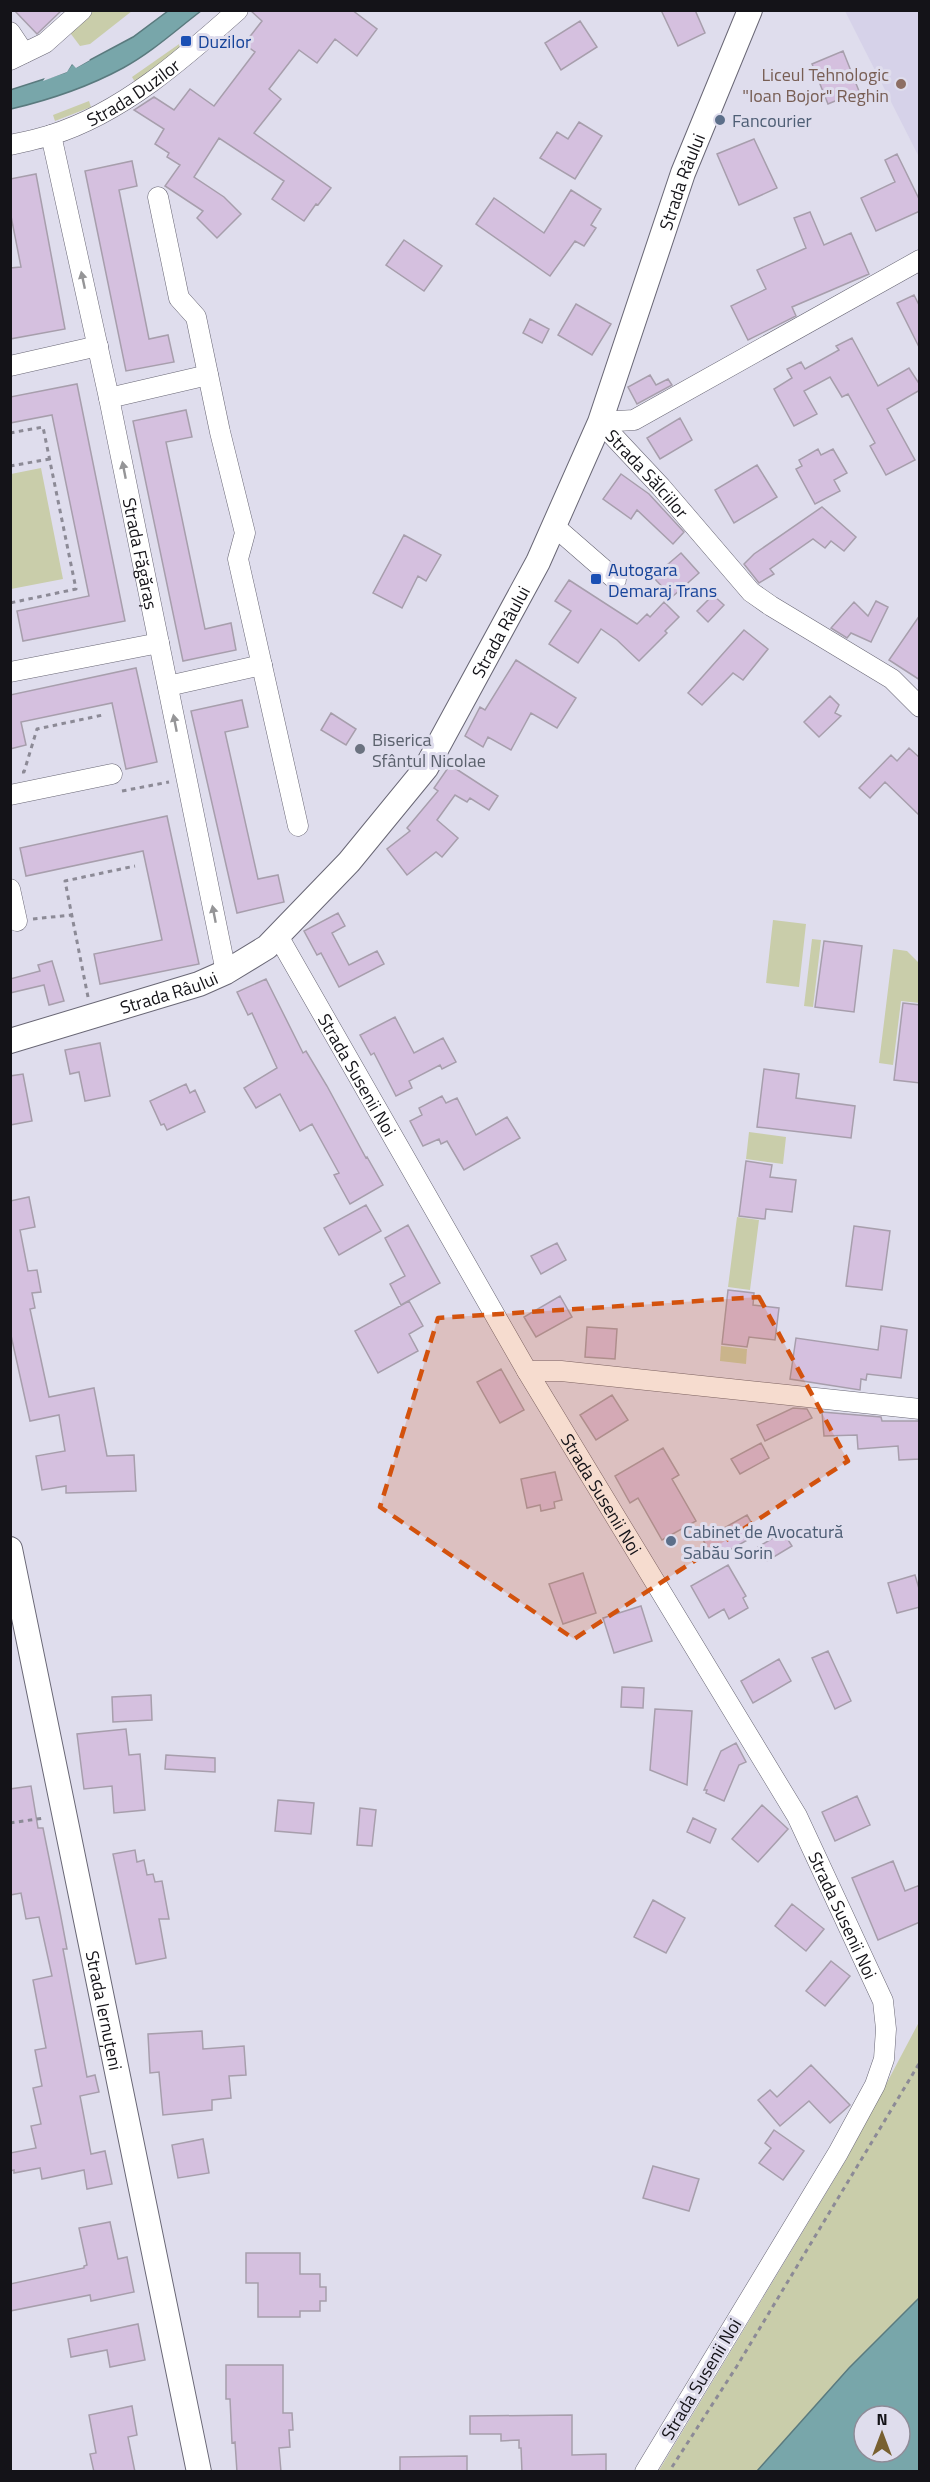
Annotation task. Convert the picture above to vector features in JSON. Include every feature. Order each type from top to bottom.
[{"type":"main road","name":"Strada Râului","points":[[10,1041],[199,984],[226,972],[267,947],[349,862],[426,768],[538,562],[600,422],[683,172],[750,10]]},
{"type":"main road","name":"Strada Iernuțeni","points":[[10,1549],[199,2472]]},
{"type":"street","points":[[10,32],[17,56],[45,43],[82,10]]},
{"type":"street","name":"Strada Duzilor","points":[[10,145],[51,135],[100,114],[192,51],[238,10]]},
{"type":"street","name":"Strada Făgăraș","points":[[51,135],[109,398],[226,972]]},
{"type":"street","points":[[158,197],[179,298],[196,317],[245,533],[238,559],[298,826]]},
{"type":"street","name":"Strada Sălciilor","points":[[600,422],[634,420],[920,260]]},
{"type":"street","points":[[10,366],[98,346]]},
{"type":"street","points":[[109,398],[208,375]]},
{"type":"street","name":"Strada Sălciilor","points":[[600,422],[661,487],[751,592],[892,680],[920,707]]},
{"type":"street","points":[[554,525],[616,580]]},
{"type":"street","points":[[10,672],[159,643]]},
{"type":"street","points":[[168,686],[262,665]]},
{"type":"street","points":[[13,794],[112,774]]},
{"type":"street","points":[[10,889],[16,921]]},
{"type":"street","name":"Strada Susenii Noi","points":[[278,936],[527,1371],[797,1816],[882,2001],[886,2029],[884,2059],[875,2085],[838,2153],[645,2472]]},
{"type":"street","points":[[527,1371],[561,1371],[920,1408]]},
{"type":"path","points":[[10,433],[43,427],[76,589],[10,603]]},
{"type":"path","points":[[10,465],[50,459]]},
{"type":"path","points":[[13,794],[11,774],[24,772],[37,729],[104,715]]},
{"type":"path","points":[[89,1003],[65,881],[135,866]]},
{"type":"path","points":[[16,921],[71,915]]},
{"type":"path","points":[[10,1823],[64,1814]]},
{"type":"path","points":[[669,2472],[743,2355],[920,2062]]},
{"type":"highlighted area","points":[[759,1297],[848,1461],[574,1639],[380,1507],[438,1318]]},
{"type":"shaded area","points":[[89,11],[132,11],[90,44],[80,46],[68,30]]},
{"type":"shaded area","points":[[168,11],[201,11],[123,68],[68,92],[11,109],[10,90],[66,72],[72,64],[77,67],[133,37]]},
{"type":"shaded area","name":"Liceul Tehnologic \"Ioan Bojor\" Reghin","points":[[845,11],[919,11],[919,157]]},
{"type":"shaded area","points":[[182,42],[185,47],[135,82],[132,77]]},
{"type":"shaded area","points":[[89,101],[91,107],[55,121],[53,115]]},
{"type":"shaded area","points":[[41,468],[63,579],[11,589],[11,474]]},
{"type":"shaded area","points":[[773,920],[806,924],[799,987],[766,983]]},
{"type":"shaded area","points":[[812,939],[821,940],[813,1007],[804,1006]]},
{"type":"shaded area","points":[[893,949],[907,951],[919,963],[920,1003],[901,1001],[893,1065],[879,1063]]},
{"type":"shaded area","points":[[749,1132],[786,1137],[783,1164],[746,1159]]},
{"type":"shaded area","points":[[737,1217],[759,1220],[750,1290],[728,1287]]},
{"type":"shaded area","points":[[721,1346],[747,1349],[746,1364],[720,1361]]},
{"type":"shaded area","points":[[919,2022],[919,2298],[849,2368],[757,2471],[658,2472],[846,2160]]},
{"type":"shaded area","points":[[919,2298],[919,2471],[757,2471],[849,2368]]},
{"type":"pier","points":[[88,58],[90,60],[76,68],[72,64],[67,72],[43,81],[46,76],[65,70],[71,61],[77,64]]},
{"type":"building","points":[[14,10],[62,10],[37,34]]},
{"type":"building","points":[[250,10],[352,10],[377,29],[357,56],[335,39],[317,63],[299,50],[269,89],[281,99],[254,133],[331,188],[318,205],[316,204],[304,221],[272,199],[284,181],[219,138],[194,177],[224,197],[241,214],[217,238],[197,218],[203,211],[165,186],[180,165],[167,157],[169,153],[155,144],[164,129],[134,110],[154,97],[174,110],[190,89],[214,106],[255,52],[244,44],[262,21]]},
{"type":"building","points":[[661,10],[695,10],[705,33],[678,46]]},
{"type":"building","points":[[580,21],[597,47],[561,70],[545,43]]},
{"type":"building","points":[[843,51],[859,91],[828,104],[812,64]]},
{"type":"building","points":[[579,122],[602,136],[575,179],[540,158],[557,132],[568,139]]},
{"type":"building","points":[[754,139],[777,188],[739,205],[717,154]]},
{"type":"building","points":[[897,154],[920,201],[920,211],[876,231],[861,198],[895,182],[885,160]]},
{"type":"building","points":[[132,161],[137,186],[119,190],[149,339],[168,335],[174,362],[126,371],[85,171]]},
{"type":"building","points":[[36,174],[65,329],[10,339],[10,268],[21,267],[10,211],[10,179]]},
{"type":"building","points":[[571,190],[601,209],[591,225],[596,228],[584,246],[575,241],[550,276],[476,224],[494,198],[544,233]]},
{"type":"building","points":[[810,212],[824,245],[851,233],[869,274],[792,307],[796,316],[748,340],[731,306],[766,289],[757,270],[806,248],[794,218]]},
{"type":"building","points":[[404,240],[442,266],[424,291],[386,265]]},
{"type":"building","points":[[914,295],[920,307],[920,349],[897,303]]},
{"type":"building","points":[[576,304],[611,324],[592,355],[558,335]]},
{"type":"building","points":[[530,319],[549,329],[542,343],[523,333]]},
{"type":"building","points":[[852,338],[878,386],[909,368],[920,385],[920,390],[887,409],[915,460],[886,475],[870,446],[875,443],[848,394],[842,397],[830,377],[804,391],[817,414],[794,426],[774,389],[792,378],[787,369],[801,362],[805,369],[839,350],[836,346]]},
{"type":"building","points":[[650,375],[656,385],[668,379],[672,385],[637,404],[628,387]]},
{"type":"building","points":[[77,384],[125,621],[23,641],[17,611],[89,596],[52,415],[10,423],[10,397]]},
{"type":"building","points":[[186,410],[192,437],[166,442],[205,629],[231,623],[236,650],[183,661],[133,421]]},
{"type":"building","points":[[680,418],[692,440],[660,459],[647,438]]},
{"type":"building","points":[[818,449],[821,455],[833,449],[847,473],[834,480],[840,491],[815,504],[796,469],[802,466],[799,460]]},
{"type":"building","points":[[757,465],[777,497],[734,523],[715,490]]},
{"type":"building","points":[[621,474],[649,494],[684,532],[673,544],[637,510],[631,519],[603,499]]},
{"type":"building","points":[[822,507],[856,537],[844,551],[831,541],[825,548],[813,539],[770,569],[774,574],[759,583],[744,564],[754,554]]},
{"type":"building","points":[[404,535],[441,555],[426,581],[418,576],[402,608],[373,593]]},
{"type":"building","points":[[681,553],[699,573],[672,597],[653,577]]},
{"type":"building","points":[[569,580],[637,624],[647,614],[650,617],[664,602],[679,617],[665,631],[667,633],[639,661],[617,640],[601,629],[578,663],[549,644],[571,611],[555,601]]},
{"type":"building","points":[[713,595],[724,605],[708,622],[697,611]]},
{"type":"building","points":[[876,601],[888,607],[871,642],[851,633],[847,638],[831,628],[854,602],[868,616]]},
{"type":"building","points":[[920,615],[920,680],[889,660]]},
{"type":"building","points":[[744,630],[768,649],[743,680],[733,673],[702,705],[688,693]]},
{"type":"building","points":[[516,660],[576,698],[557,728],[531,713],[511,750],[488,737],[483,747],[465,736],[480,707],[485,710]]},
{"type":"building","points":[[136,668],[157,762],[126,769],[112,703],[21,722],[26,745],[10,749],[10,695]]},
{"type":"building","points":[[830,696],[839,705],[835,713],[841,716],[819,737],[804,722]]},
{"type":"building","points":[[242,700],[248,727],[225,732],[258,879],[278,875],[284,902],[237,913],[191,711]]},
{"type":"building","points":[[331,713],[356,729],[346,745],[321,730]]},
{"type":"building","points":[[909,748],[920,758],[920,816],[885,782],[870,798],[859,788],[891,755],[897,761]]},
{"type":"building","points":[[450,765],[498,796],[489,810],[470,798],[467,802],[455,795],[437,820],[458,838],[442,857],[436,852],[407,875],[387,849],[410,831],[407,828],[438,791],[434,788]]},
{"type":"building","points":[[167,816],[199,964],[100,984],[94,954],[162,940],[143,851],[26,876],[20,848]]},
{"type":"building","points":[[338,913],[345,926],[332,933],[349,965],[377,951],[384,964],[339,987],[321,953],[317,955],[304,931]]},
{"type":"building","points":[[824,941],[862,946],[854,1012],[815,1007]]},
{"type":"building","points":[[52,961],[64,1001],[49,1005],[44,985],[10,993],[10,979],[40,971],[38,965]]},
{"type":"building","points":[[266,979],[303,1053],[306,1051],[383,1185],[350,1204],[334,1175],[339,1173],[312,1124],[300,1131],[280,1094],[256,1108],[244,1088],[277,1068],[252,1013],[248,1015],[237,992]]},
{"type":"building","points":[[903,1003],[920,1005],[920,1083],[894,1080]]},
{"type":"building","points":[[395,1017],[414,1053],[443,1038],[456,1062],[442,1069],[440,1065],[409,1081],[412,1088],[396,1096],[374,1053],[371,1055],[360,1035]]},
{"type":"building","points":[[100,1043],[110,1096],[85,1101],[79,1072],[70,1074],[65,1050]]},
{"type":"building","points":[[764,1069],[799,1074],[796,1098],[855,1106],[851,1138],[757,1127]]},
{"type":"building","points":[[23,1074],[32,1121],[10,1125],[10,1076]]},
{"type":"building","points":[[186,1084],[190,1093],[195,1090],[205,1112],[167,1130],[164,1124],[161,1125],[150,1101]]},
{"type":"building","points":[[442,1096],[446,1103],[457,1098],[476,1135],[507,1117],[520,1138],[464,1170],[447,1141],[441,1144],[439,1139],[423,1146],[410,1121],[422,1115],[419,1108]]},
{"type":"building","points":[[746,1161],[772,1165],[770,1177],[796,1180],[792,1212],[766,1209],[765,1219],[739,1216]]},
{"type":"building","points":[[29,1197],[35,1227],[20,1230],[28,1271],[37,1270],[41,1292],[32,1293],[35,1308],[30,1309],[49,1397],[94,1388],[107,1456],[134,1455],[136,1491],[66,1493],[66,1486],[42,1490],[36,1456],[65,1451],[59,1415],[30,1421],[10,1331],[10,1201]]},
{"type":"building","points":[[366,1205],[381,1231],[339,1255],[324,1228]]},
{"type":"building","points":[[408,1225],[440,1283],[401,1305],[390,1284],[405,1276],[385,1238]]},
{"type":"building","points":[[854,1226],[890,1231],[882,1290],[846,1286]]},
{"type":"building","points":[[557,1243],[566,1260],[541,1274],[531,1256]]},
{"type":"building","points":[[728,1290],[754,1293],[753,1305],[779,1308],[775,1340],[749,1337],[747,1347],[722,1344]]},
{"type":"building","points":[[560,1296],[572,1317],[536,1337],[524,1317]]},
{"type":"building","points":[[409,1301],[423,1326],[409,1334],[418,1351],[378,1373],[355,1331]]},
{"type":"building","points":[[881,1326],[907,1330],[901,1378],[867,1374],[866,1380],[861,1379],[860,1390],[790,1379],[796,1338],[878,1350]]},
{"type":"building","points":[[587,1327],[617,1329],[615,1359],[585,1357]]},
{"type":"building","points":[[501,1369],[524,1410],[500,1423],[477,1382]]},
{"type":"building","points":[[612,1395],[628,1420],[596,1440],[580,1415]]},
{"type":"building","points":[[793,1408],[807,1409],[812,1418],[765,1441],[757,1425]]},
{"type":"building","points":[[822,1412],[881,1417],[882,1421],[920,1421],[920,1459],[899,1460],[898,1446],[858,1449],[857,1435],[824,1436]]},
{"type":"building","points":[[761,1443],[769,1458],[740,1474],[731,1459]]},
{"type":"building","points":[[663,1448],[679,1475],[672,1479],[696,1521],[662,1540],[638,1498],[630,1503],[615,1476]]},
{"type":"building","points":[[555,1472],[562,1500],[554,1502],[555,1508],[541,1511],[540,1505],[527,1508],[521,1479]]},
{"type":"building","points":[[747,1515],[758,1534],[714,1559],[703,1540]]},
{"type":"building","points":[[783,1532],[792,1546],[767,1561],[758,1547]]},
{"type":"building","points":[[728,1565],[746,1596],[743,1598],[748,1608],[729,1619],[724,1609],[709,1618],[691,1586]]},
{"type":"building","points":[[583,1573],[596,1613],[563,1624],[549,1584]]},
{"type":"building","points":[[915,1575],[920,1592],[920,1607],[897,1613],[888,1583]]},
{"type":"building","points":[[641,1606],[652,1641],[614,1653],[603,1618]]},
{"type":"building","points":[[828,1651],[851,1701],[835,1709],[812,1658]]},
{"type":"building","points":[[779,1659],[791,1681],[753,1703],[741,1681]]},
{"type":"building","points":[[622,1687],[644,1688],[643,1708],[621,1707]]},
{"type":"building","points":[[151,1695],[152,1720],[113,1722],[112,1697]]},
{"type":"building","points":[[655,1709],[692,1711],[687,1785],[650,1770]]},
{"type":"building","points":[[126,1729],[129,1755],[140,1754],[145,1810],[114,1813],[112,1786],[84,1789],[77,1734]]},
{"type":"building","points":[[736,1743],[746,1762],[739,1765],[724,1801],[704,1790],[721,1751]]},
{"type":"building","points":[[166,1755],[215,1758],[215,1772],[165,1769]]},
{"type":"building","points":[[31,1786],[38,1828],[43,1828],[60,1912],[67,1949],[63,1949],[87,2077],[95,2075],[99,2092],[80,2096],[91,2154],[105,2151],[112,2184],[87,2189],[84,2170],[42,2179],[40,2168],[14,2173],[14,2170],[10,2171],[10,2153],[36,2148],[31,2126],[41,2124],[33,2088],[42,2086],[35,2050],[46,2048],[33,1980],[52,1976],[39,1917],[26,1919],[21,1893],[10,1895],[10,1789]]},
{"type":"building","points":[[857,1796],[870,1825],[835,1841],[822,1812]]},
{"type":"building","points":[[278,1800],[314,1803],[311,1834],[275,1831]]},
{"type":"building","points":[[762,1805],[788,1829],[758,1862],[732,1839]]},
{"type":"building","points":[[360,1808],[376,1810],[372,1846],[357,1845]]},
{"type":"building","points":[[693,1818],[716,1829],[710,1843],[687,1832]]},
{"type":"building","points":[[135,1850],[137,1862],[144,1860],[147,1875],[153,1874],[155,1882],[162,1881],[169,1919],[159,1919],[166,1958],[136,1964],[113,1854]]},
{"type":"building","points":[[893,1861],[905,1891],[920,1885],[920,1922],[878,1940],[852,1878]]},
{"type":"building","points":[[653,1900],[685,1918],[666,1953],[634,1937]]},
{"type":"building","points":[[792,1904],[824,1929],[806,1951],[775,1926]]},
{"type":"building","points":[[831,1961],[850,1976],[825,2006],[806,1991]]},
{"type":"building","points":[[202,2031],[203,2049],[244,2046],[246,2075],[229,2076],[231,2098],[212,2100],[212,2110],[163,2115],[159,2072],[150,2073],[148,2034]]},
{"type":"building","points":[[811,2065],[850,2105],[830,2123],[809,2101],[780,2126],[758,2100],[770,2090],[777,2097]]},
{"type":"building","points":[[774,2130],[804,2151],[783,2180],[759,2163],[771,2148],[765,2143]]},
{"type":"building","points":[[203,2139],[209,2173],[178,2178],[172,2145]]},
{"type":"building","points":[[653,2166],[699,2179],[689,2211],[643,2198]]},
{"type":"building","points":[[110,2222],[118,2259],[127,2257],[134,2292],[91,2301],[90,2295],[10,2311],[10,2284],[84,2268],[87,2265],[79,2228]]},
{"type":"building","points":[[246,2253],[300,2253],[300,2274],[320,2274],[320,2287],[326,2287],[326,2301],[320,2301],[320,2311],[300,2311],[300,2317],[258,2317],[258,2283],[246,2283]]},
{"type":"building","points":[[138,2324],[145,2360],[110,2367],[107,2350],[71,2357],[68,2339]]},
{"type":"building","points":[[226,2365],[283,2365],[283,2413],[292,2413],[293,2430],[289,2430],[290,2447],[279,2448],[281,2472],[237,2472],[235,2442],[232,2443],[230,2399],[226,2399]]},
{"type":"building","points":[[132,2406],[137,2435],[128,2437],[135,2472],[94,2472],[90,2454],[96,2453],[89,2415]]},
{"type":"building","points":[[572,2415],[572,2455],[606,2454],[606,2472],[522,2472],[519,2440],[501,2441],[501,2434],[470,2434],[470,2416]]},
{"type":"building","points":[[467,2456],[467,2472],[400,2472],[400,2457]]},
{"type":"place","name":"Duzilor","points":[[186,41]]},
{"type":"place","name":"Liceul Tehnologic \"Ioan Bojor\" Reghin","points":[[901,84]]},
{"type":"place","name":"Fancourier","points":[[720,120]]},
{"type":"place","name":"Autogara Demaraj Trans","points":[[596,579]]},
{"type":"place","name":"Biserica Sfântul Nicolae","points":[[360,749]]},
{"type":"place","name":"Cabinet de Avocatură Sabău Sorin","points":[[671,1541]]}]
